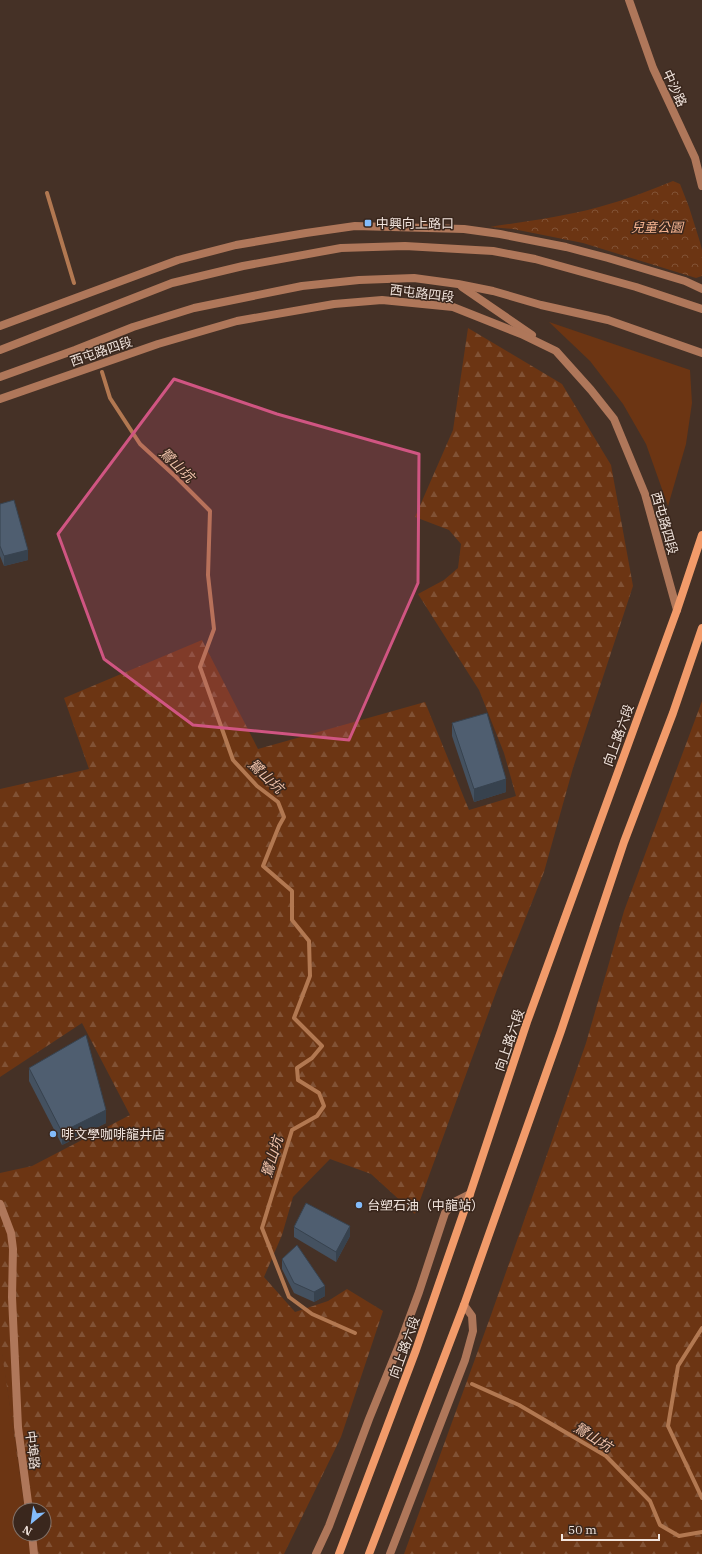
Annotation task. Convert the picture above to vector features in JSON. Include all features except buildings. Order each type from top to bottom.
[{"type":"main road","name":"向上路六段","points":[[339,1554],[416,1350],[535,1000],[702,534]]},
{"type":"main road","points":[[369,1554],[464,1305],[561,1032],[624,842],[673,714],[702,628]]},
{"type":"street","name":"中沙路","points":[[629,0],[653,68],[695,158],[702,186]]},
{"type":"street","points":[[0,326],[178,260],[236,245],[306,232],[355,226],[464,229],[500,234],[566,246],[685,282],[702,289]]},
{"type":"street","points":[[0,350],[172,283],[243,266],[341,248],[405,246],[493,250],[535,259],[636,287],[702,308]]},
{"type":"street","name":"西屯路四段","points":[[0,377],[133,327],[194,308],[302,286],[359,280],[414,278],[458,284],[608,320],[702,353]]},
{"type":"street","points":[[458,284],[556,351]]},
{"type":"street","name":"西屯路四段","points":[[0,399],[158,344],[237,321],[334,304],[382,300],[453,307],[521,334],[556,351],[591,390],[614,419],[645,494],[676,610]]},
{"type":"street","points":[[316,1554],[329,1526],[369,1419],[402,1338],[445,1213],[454,1202],[470,1194]]},
{"type":"street","name":"中埠路","points":[[0,1204],[11,1233],[13,1249],[12,1297],[18,1427],[28,1502]]},
{"type":"street","points":[[390,1554],[465,1360],[473,1331],[472,1316],[464,1305]]},
{"type":"street","points":[[33,1542],[34,1554]]},
{"type":"highlighted area","points":[[174,379],[277,414],[419,454],[418,583],[349,740],[193,725],[104,659],[58,534]]},
{"type":"green space","name":"兒童公園","points":[[673,181],[680,184],[689,207],[702,250],[702,276],[696,278],[583,243],[513,229],[490,227],[585,210],[646,192]]},
{"type":"green space","points":[[549,322],[690,370],[692,403],[686,444],[668,506],[646,444],[623,404],[590,361]]},
{"type":"green space","points":[[468,328],[562,384],[611,465],[633,586],[573,768],[544,872],[498,987],[415,1214],[371,1174],[330,1159],[293,1197],[282,1235],[264,1277],[295,1312],[328,1301],[347,1289],[383,1311],[341,1437],[284,1554],[31,1554],[29,1542],[52,1542],[52,1502],[24,1502],[0,1340],[0,1173],[32,1166],[130,1115],[82,1023],[0,1077],[0,789],[89,769],[64,698],[202,640],[258,749],[425,702],[469,810],[516,796],[504,753],[479,690],[418,594],[444,580],[458,568],[461,544],[449,530],[415,517],[453,430]]},
{"type":"green space","points":[[702,701],[702,1554],[404,1554],[491,1315],[586,1043],[624,911]]},
{"type":"green space","points":[[0,1336],[24,1502],[12,1502],[12,1542],[29,1542],[31,1554],[0,1554]]},
{"type":"waterway","name":"鷺山坑","points":[[47,193],[74,283]]},
{"type":"waterway","name":"鷺山坑","points":[[102,372],[110,398],[140,444],[210,511],[208,575],[214,629],[200,667],[233,760],[257,786],[278,802],[284,817],[263,866],[292,891],[292,920],[309,941],[310,976],[294,1018],[322,1046],[312,1058],[297,1068],[298,1080],[319,1093],[324,1106],[317,1116],[292,1130],[262,1228],[289,1297],[312,1314],[355,1333]]},
{"type":"waterway","name":"鷺山坑","points":[[702,1328],[678,1366],[668,1426],[702,1498]]},
{"type":"waterway","name":"鷺山坑","points":[[472,1384],[519,1405],[606,1456],[650,1501],[660,1525],[679,1536],[702,1532]]},
{"type":"place","name":"中興向上路口","points":[[368,223]]},
{"type":"place","name":"啡文學咖啡龍井店","points":[[53,1134]]},
{"type":"place","name":"台塑石油（中龍站）","points":[[359,1205]]}]
